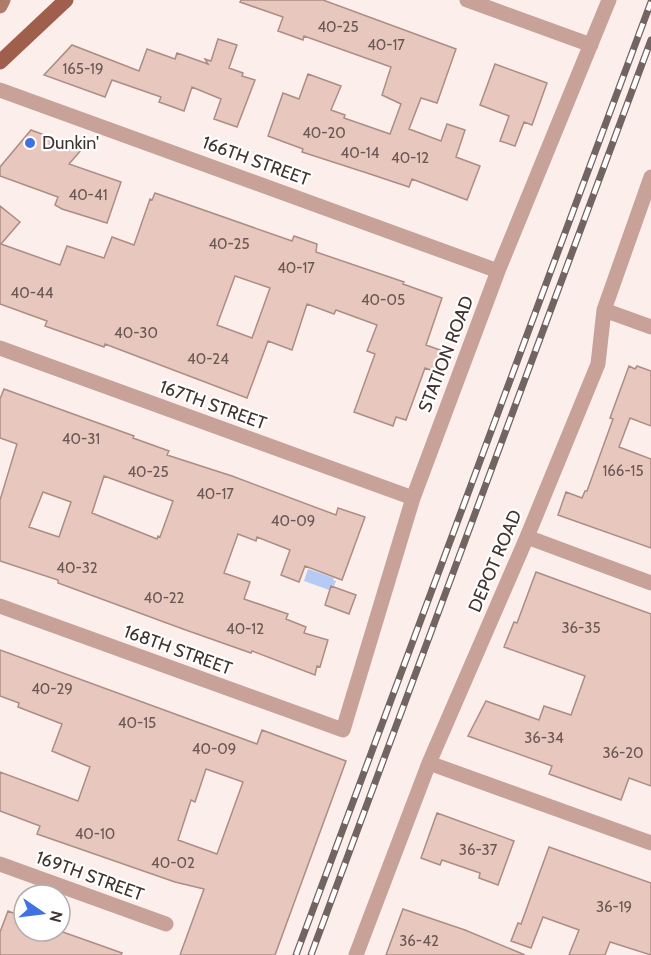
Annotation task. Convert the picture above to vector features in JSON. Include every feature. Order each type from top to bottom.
[{"type":"main road","points":[[0,62],[66,0]]},
{"type":"street","points":[[0,6],[3,0]]},
{"type":"street","points":[[466,0],[591,45]]},
{"type":"street","name":"STATION ROAD","points":[[343,730],[412,498],[498,271],[609,0]]},
{"type":"street","name":"166TH STREET","points":[[0,90],[498,271]]},
{"type":"street","name":"DEPOT ROAD","points":[[356,955],[429,763],[527,537],[598,364],[604,310],[651,177]]},
{"type":"street","points":[[604,310],[651,327]]},
{"type":"street","name":"167TH STREET","points":[[0,348],[412,498]]},
{"type":"street","points":[[527,537],[651,583]]},
{"type":"street","name":"168TH STREET","points":[[0,606],[343,730]]},
{"type":"street","points":[[429,763],[651,843]]},
{"type":"street","name":"169TH STREET","points":[[0,864],[166,924]]},
{"type":"water","points":[[308,569],[334,578],[333,580],[336,581],[334,586],[331,585],[329,590],[304,581]]},
{"type":"building","points":[[241,0],[323,0],[456,49],[437,103],[421,98],[409,129],[441,141],[447,124],[465,130],[456,157],[480,166],[467,200],[412,179],[409,187],[302,152],[303,149],[268,136],[283,93],[299,99],[308,74],[341,86],[331,110],[345,115],[344,118],[390,134],[401,104],[382,95],[391,67],[304,36],[303,40],[278,31],[283,17],[240,2]]},
{"type":"building","points":[[218,39],[237,45],[229,68],[243,73],[242,76],[255,80],[237,127],[214,119],[221,99],[192,87],[184,111],[159,102],[161,97],[112,80],[105,97],[44,75],[72,45],[139,71],[147,49],[175,59],[177,53],[208,64],[205,59],[211,61]]},
{"type":"building","points":[[495,64],[547,83],[532,125],[524,122],[515,146],[500,141],[509,116],[480,105]]},
{"type":"building","points":[[31,130],[82,149],[69,164],[121,182],[107,223],[62,209],[55,205],[58,197],[0,176],[0,167]]},
{"type":"building","points":[[155,193],[292,241],[294,236],[317,244],[316,252],[404,282],[403,284],[442,298],[426,345],[440,350],[433,371],[425,368],[406,420],[396,417],[393,426],[354,412],[375,354],[367,351],[377,325],[336,310],[334,314],[307,304],[292,350],[268,341],[247,398],[105,344],[104,347],[45,326],[47,321],[0,304],[0,206],[20,222],[1,244],[60,265],[67,246],[104,258],[112,237],[134,245],[150,199],[152,200]],"holes":[[[235,276],[270,288],[252,338],[217,325]]]},
{"type":"building","points":[[629,366],[651,371],[651,426],[630,418],[619,447],[651,459],[651,548],[558,515],[566,492],[582,498],[587,491]]},
{"type":"building","points":[[4,389],[134,436],[133,438],[169,451],[167,455],[232,476],[336,515],[338,508],[365,517],[342,580],[305,566],[299,582],[281,575],[290,550],[257,537],[256,541],[238,534],[224,573],[250,582],[244,599],[288,614],[286,619],[306,627],[304,633],[328,640],[320,667],[317,666],[315,675],[58,583],[58,580],[0,561],[0,500],[17,444],[0,438],[0,399]],"holes":[[[104,476],[173,501],[160,537],[158,536],[157,539],[92,513]],[[43,492],[71,502],[59,537],[29,527]]]},
{"type":"building","points":[[536,572],[651,614],[651,786],[629,778],[621,800],[549,774],[552,766],[468,736],[486,701],[539,720],[544,706],[571,715],[585,676],[504,647],[514,622],[517,623]]},
{"type":"building","points":[[331,586],[356,595],[349,614],[325,605]]},
{"type":"building","points":[[0,650],[257,744],[262,730],[346,761],[275,955],[180,955],[204,889],[175,882],[37,834],[40,826],[0,811],[0,772],[78,801],[90,767],[52,751],[62,724],[18,707],[19,703],[0,696]],"holes":[[[206,769],[243,782],[217,854],[178,840],[191,800],[195,802]]]},
{"type":"building","points":[[437,813],[514,841],[498,885],[479,878],[480,873],[442,860],[440,865],[421,858]]},
{"type":"building","points":[[549,847],[651,883],[651,955],[610,942],[605,955],[569,955],[579,930],[543,917],[531,948],[511,941],[518,923],[521,924]]},
{"type":"building","points":[[403,909],[465,930],[525,955],[386,955]]},
{"type":"building","points":[[8,911],[12,912],[12,943],[72,943],[72,935],[122,953],[121,955],[0,955],[0,932]]},
{"type":"railway","points":[[296,955],[651,2]]},
{"type":"railway","points":[[311,955],[651,40]]},
{"type":"place","name":"Dunkin'","points":[[30,143]]}]
